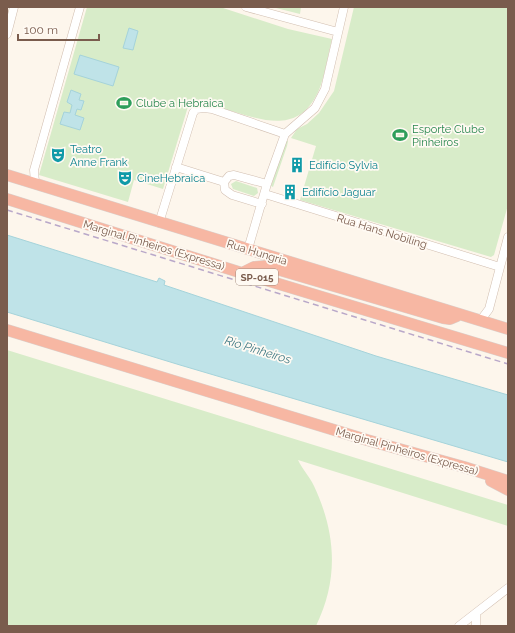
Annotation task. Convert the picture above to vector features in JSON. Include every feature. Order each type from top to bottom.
[{"type":"highway","name":"Rua Hungria","points":[[7,175],[158,223],[248,249],[508,329]]},
{"type":"highway","name":"Marginal Pinheiros (Expressa)","points":[[7,195],[12,200],[242,273],[508,353]]},
{"type":"highway","points":[[242,273],[254,267],[266,266],[443,318],[450,319],[459,315]]},
{"type":"highway","name":"Marginal Pinheiros (Expressa)","points":[[7,330],[367,440],[464,466],[508,481]]},
{"type":"highway","points":[[464,466],[508,490]]},
{"type":"street","points":[[7,34],[14,7]]},
{"type":"street","points":[[30,182],[80,7]]},
{"type":"street","points":[[246,7],[338,32]]},
{"type":"street","points":[[248,249],[285,134],[308,114],[320,100],[330,68],[344,7]]},
{"type":"street","points":[[158,223],[193,113],[199,108],[212,109],[285,134]]},
{"type":"street","points":[[176,167],[224,182]]},
{"type":"street","points":[[224,182],[230,176],[234,175],[268,184]]},
{"type":"street","points":[[224,182],[224,187],[228,193],[262,204]]},
{"type":"street","name":"Rua Hans Nobiling","points":[[265,194],[500,267]]},
{"type":"street","points":[[480,321],[489,309],[508,237]]},
{"type":"street","points":[[489,309],[494,325]]},
{"type":"street","points":[[459,626],[508,588]]},
{"type":"street","points":[[476,613],[476,626]]},
{"type":"green space","name":"Clube a Hebraica","points":[[87,7],[220,7],[288,29],[332,39],[324,76],[316,96],[309,107],[291,119],[271,121],[260,119],[190,100],[163,189],[134,180],[128,202],[39,175]]},
{"type":"green space","points":[[272,7],[301,7],[300,14]]},
{"type":"green space","name":"Esporte Clube Pinheiros","points":[[354,7],[508,7],[508,205],[494,255],[491,257],[300,200],[316,146],[291,138],[297,129],[307,124],[319,113],[334,91]]},
{"type":"green space","points":[[286,140],[288,141],[287,146],[273,187],[271,186]]},
{"type":"green space","points":[[236,181],[257,188],[258,193],[254,196],[233,189],[231,184]]},
{"type":"green space","points":[[7,350],[508,505],[508,526],[298,460],[312,483],[321,504],[327,521],[332,556],[328,591],[316,626],[7,626]]},
{"type":"water","points":[[129,28],[138,31],[133,50],[123,48]]},
{"type":"water","points":[[80,55],[119,67],[113,86],[74,74]]},
{"type":"water","points":[[71,90],[81,94],[79,100],[84,101],[81,110],[77,109],[75,115],[84,118],[80,130],[60,124],[64,112],[70,113],[72,105],[67,102]]},
{"type":"water","name":"Rio Pinheiros","points":[[7,235],[157,282],[159,278],[165,281],[164,285],[376,356],[508,395],[508,462],[7,312]]},
{"type":"railway","points":[[7,210],[508,364]]},
{"type":"place","name":"Clube a Hebraica","points":[[124,103]]},
{"type":"place","name":"Esporte Clube Pinheiros","points":[[400,135]]},
{"type":"place","name":"Teatro Anne Frank","points":[[58,155]]},
{"type":"place","name":"Edifício Sylvia","points":[[297,165]]},
{"type":"place","name":"CineHebraica","points":[[125,178]]},
{"type":"place","name":"Edifício Jaguar","points":[[290,192]]}]
